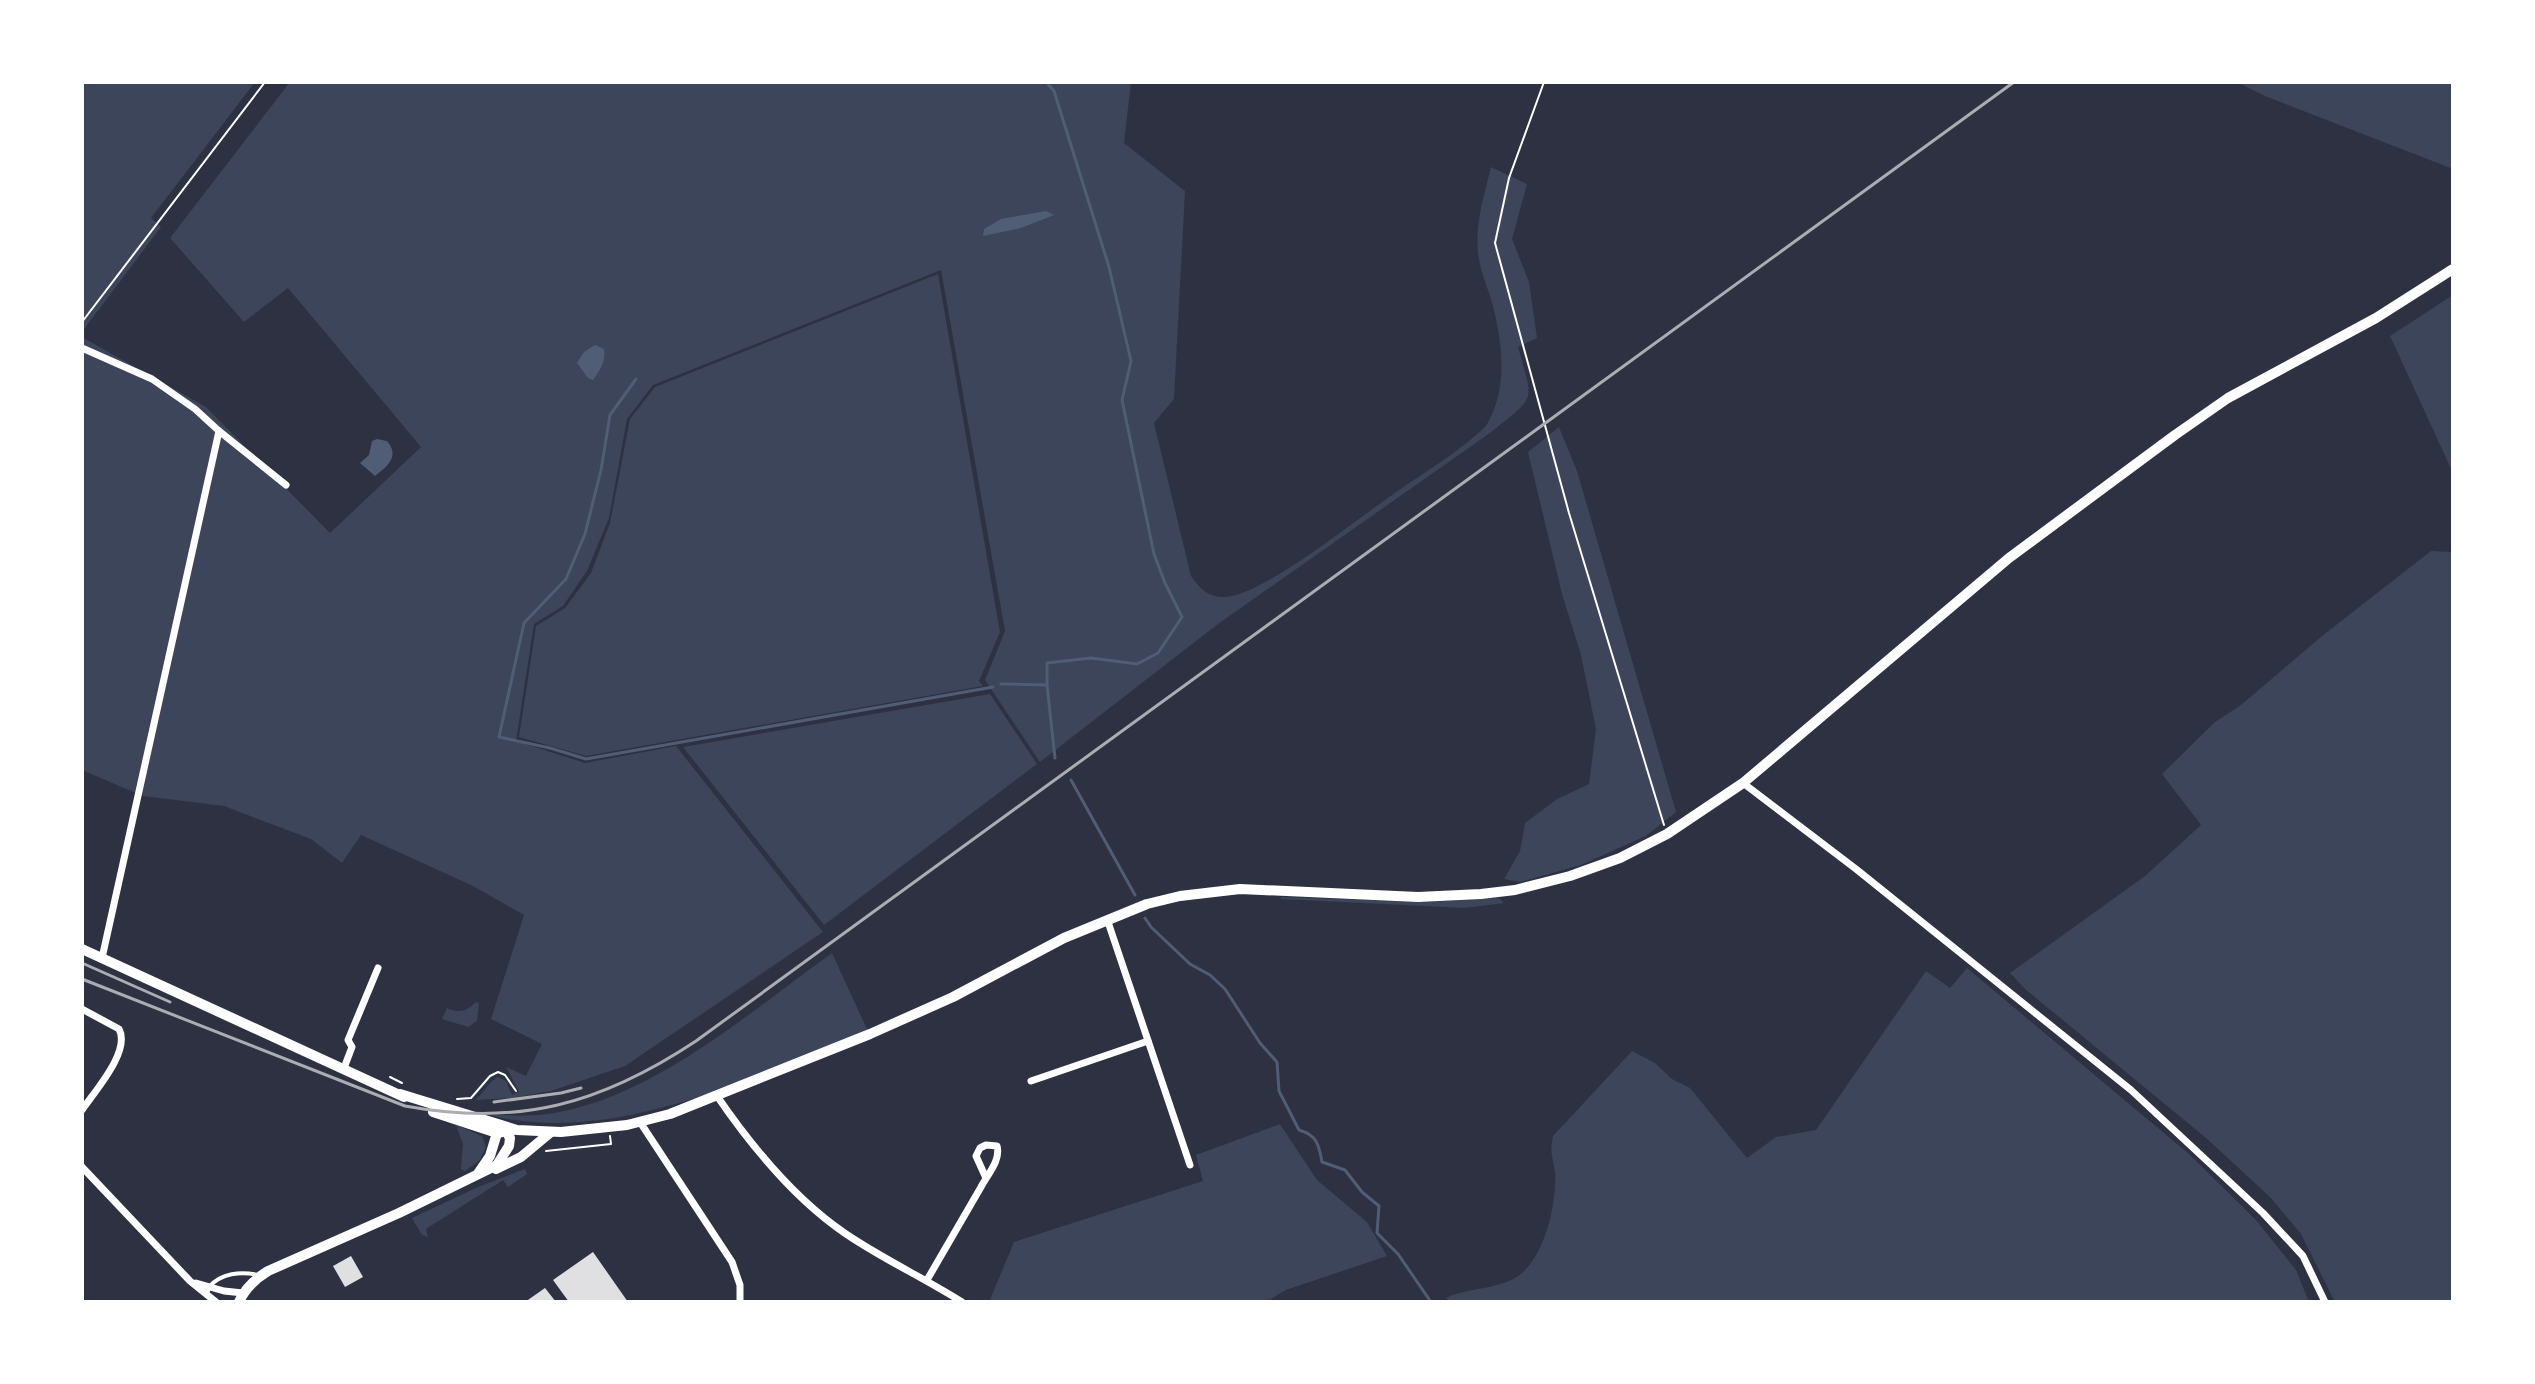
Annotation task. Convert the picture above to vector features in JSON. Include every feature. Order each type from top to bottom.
[{"type":"main road","points":[[82,949],[400,1094],[506,1130],[551,1132],[640,1122],[717,1096],[953,997],[1025,957],[1147,904],[1180,896],[1240,889],[1418,897],[1515,890],[1570,876],[1620,858],[1667,834],[1743,783],[2009,558],[2162,444],[2228,398],[2376,318],[2453,269]]},
{"type":"main road","points":[[475,1176],[503,1158],[509,1146],[506,1130]]},
{"type":"main road","points":[[241,1297],[260,1276],[475,1176],[513,1162],[551,1132]]},
{"type":"street","points":[[82,348],[152,379],[195,409],[286,485]]},
{"type":"street","points":[[102,958],[219,431]]},
{"type":"street","points":[[1743,783],[1856,869],[2141,1100],[2263,1213],[2303,1256],[2325,1302]]},
{"type":"street","points":[[1107,919],[1190,1165]]},
{"type":"street","points":[[344,1068],[352,1047],[348,1040],[378,968]]},
{"type":"street","points":[[82,1009],[119,1029],[123,1042],[117,1058],[82,1110]]},
{"type":"street","points":[[1031,1081],[1148,1041]]},
{"type":"street","points":[[717,1096],[741,1130],[810,1206],[870,1250],[962,1302]]},
{"type":"street","points":[[640,1122],[732,1262],[740,1285],[740,1302]]},
{"type":"street","points":[[82,1167],[190,1281],[208,1291],[241,1297]]},
{"type":"street","points":[[927,1280],[986,1178]]},
{"type":"street","points":[[208,1291],[216,1302]]},
{"type":"lane","points":[[208,1291],[213,1281],[229,1275],[246,1272],[260,1276]]},
{"type":"path","points":[[82,322],[265,82]]},
{"type":"path","points":[[1544,82],[1509,178],[1495,243],[1569,513],[1667,834]]},
{"type":"path","points":[[446,1100],[471,1098],[490,1076],[498,1072],[505,1075],[516,1091]]},
{"type":"path","points":[[546,1151],[611,1144],[610,1136]]},
{"type":"shaded area","points":[[82,82],[255,82],[151,218],[161,227],[82,332]]},
{"type":"shaded area","points":[[290,82],[1131,82],[1124,143],[1185,191],[1174,399],[1154,423],[1191,576],[1202,589],[1215,596],[1242,593],[1286,570],[1452,454],[1486,426],[1498,397],[1502,368],[1496,321],[1480,266],[1477,242],[1491,167],[1527,184],[1512,239],[1529,282],[1537,338],[1518,347],[1529,389],[1528,397],[1516,412],[1490,433],[1218,624],[1040,762],[985,680],[1005,631],[941,270],[653,385],[627,419],[609,518],[587,571],[563,606],[534,624],[516,741],[585,763],[676,746],[823,932],[625,1066],[551,1091],[476,1100],[498,1077],[506,1081],[512,1095],[519,1092],[506,1067],[526,1076],[542,1044],[491,1019],[524,915],[473,886],[361,835],[342,863],[311,839],[224,806],[143,796],[82,770],[82,337],[206,407],[330,533],[421,447],[288,288],[244,322],[170,238]]},
{"type":"shaded area","points":[[2237,82],[2453,82],[2453,169],[2265,96]]},
{"type":"shaded area","points":[[1046,211],[1054,215],[1021,228],[983,236],[984,229],[1001,219]]},
{"type":"shaded area","points":[[938,274],[1000,632],[979,681],[983,686],[586,756],[519,737],[536,626],[565,608],[591,573],[610,523],[630,419],[655,387]]},
{"type":"shaded area","points":[[2453,295],[2453,473],[2390,336]]},
{"type":"shaded area","points":[[595,345],[604,349],[604,358],[593,380],[577,363],[584,352]]},
{"type":"shaded area","points":[[1559,427],[1577,471],[1676,812],[1646,836],[1581,865],[1520,882],[1504,879],[1520,851],[1525,823],[1557,799],[1589,784],[1596,729],[1581,655],[1562,594],[1528,452]]},
{"type":"shaded area","points":[[372,441],[387,441],[392,456],[375,476],[360,463],[369,455]]},
{"type":"shaded area","points":[[2431,551],[2453,552],[2453,1302],[2335,1302],[2301,1234],[2270,1197],[2206,1138],[2025,989],[2010,973],[2145,876],[2201,825],[2162,774],[2215,722],[2241,705],[2322,636]]},
{"type":"shaded area","points":[[990,694],[1037,764],[824,925],[683,747]]},
{"type":"shaded area","points":[[1499,898],[1504,903],[1465,908],[1280,899],[1425,902]]},
{"type":"shaded area","points":[[832,953],[867,1029],[732,1086],[633,1115],[584,1122],[536,1122],[490,1115],[539,1115],[579,1108],[618,1094],[694,1053]]},
{"type":"shaded area","points":[[1967,968],[2189,1154],[2256,1220],[2296,1270],[2309,1302],[1450,1302],[1446,1298],[1510,1281],[1527,1268],[1542,1243],[1554,1198],[1553,1136],[1632,1051],[1690,1088],[1747,1158],[1776,1137],[1816,1130],[1926,971],[1950,988]]},
{"type":"shaded area","points":[[479,1003],[477,1021],[468,1027],[442,1019],[447,1008],[463,1011]]},
{"type":"shaded area","points":[[1280,1124],[1317,1180],[1367,1222],[1387,1256],[1286,1290],[1266,1302],[989,1302],[1014,1242],[1203,1181],[1196,1155]]},
{"type":"shaded area","points":[[456,1125],[482,1136],[486,1147],[479,1161],[465,1171],[461,1169],[463,1144]]},
{"type":"shaded area","points":[[525,1169],[527,1174],[508,1187],[503,1180],[426,1229],[428,1237],[422,1235],[412,1218],[478,1187]]},
{"type":"building","points":[[593,1252],[628,1302],[569,1302],[553,1280]]},
{"type":"building","points":[[351,1256],[363,1277],[345,1287],[333,1266]]},
{"type":"building","points":[[545,1288],[556,1302],[525,1302]]},
{"type":"waterway","points":[[1046,82],[1054,91],[1109,267],[1131,361],[1122,400],[1154,554],[1182,617],[1158,653],[1137,664],[1091,658],[1047,663],[1055,758]]},
{"type":"waterway","points":[[636,379],[610,415],[601,470],[585,534],[566,579],[524,623],[499,737],[586,759],[993,687]]},
{"type":"waterway","points":[[1001,684],[1047,685]]},
{"type":"waterway","points":[[1071,780],[1135,895]]},
{"type":"waterway","points":[[1145,918],[1190,964],[1210,975],[1225,989],[1260,1043],[1277,1062],[1279,1091],[1299,1130],[1316,1142],[1322,1162],[1345,1170],[1362,1192],[1379,1206],[1377,1233],[1398,1254],[1431,1302]]},
{"type":"railway","points":[[82,979],[405,1106],[485,1114],[522,1111],[558,1105],[626,1081],[696,1041],[2014,82]]},
{"type":"railway","points":[[82,963],[170,1002]]},
{"type":"railway","points":[[494,1102],[581,1088]]}]
